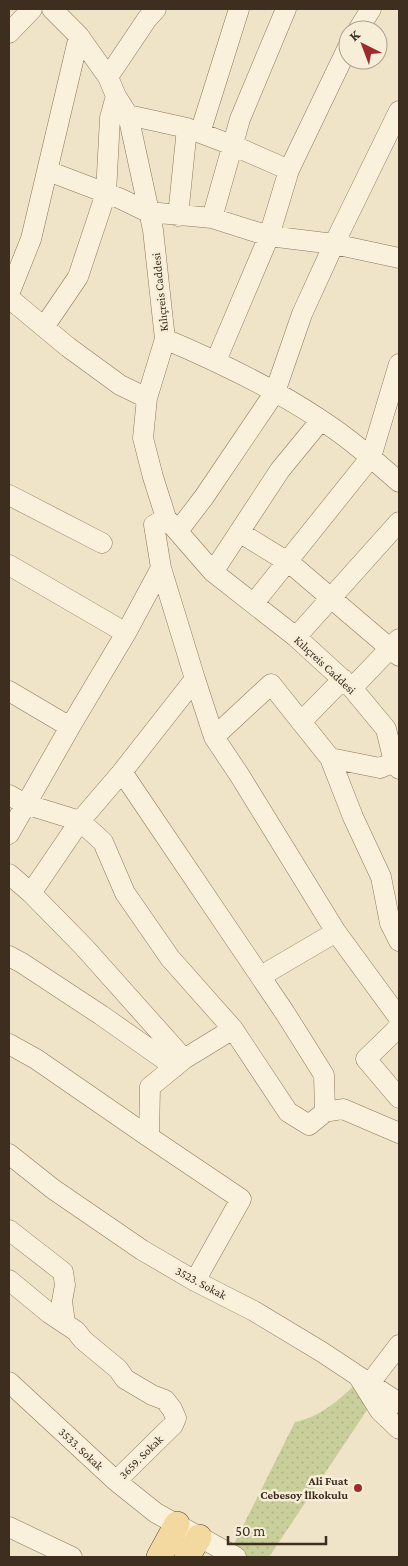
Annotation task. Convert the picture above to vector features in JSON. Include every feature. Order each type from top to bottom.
[{"type":"main road","points":[[159,1557],[167,1518]]},
{"type":"street","points":[[9,33],[32,9]]},
{"type":"street","name":"Kılıçreis Caddesi","points":[[52,9],[79,36],[108,77],[116,96],[128,115],[153,230],[165,338],[147,398],[143,438],[153,476],[172,524],[213,572],[296,637],[347,683],[386,729],[398,763]]},
{"type":"street","points":[[108,77],[147,18],[156,9]]},
{"type":"street","points":[[178,216],[194,131],[239,9]]},
{"type":"street","points":[[212,218],[240,120],[286,9]]},
{"type":"street","points":[[364,20],[371,9]]},
{"type":"street","points":[[79,36],[31,240],[9,296],[44,327],[120,385],[147,398]]},
{"type":"street","points":[[216,361],[268,236],[289,170],[338,68]]},
{"type":"street","points":[[44,327],[78,276],[106,193],[110,118],[116,96]]},
{"type":"street","points":[[399,111],[302,314],[275,392],[204,497],[172,524],[154,525],[161,568],[214,737],[336,932],[399,1018]]},
{"type":"street","points":[[128,115],[194,131],[289,170]]},
{"type":"street","points":[[48,171],[119,198],[148,212],[212,218],[268,236],[334,244],[399,258]]},
{"type":"street","points":[[165,338],[216,361],[275,392],[321,420],[371,457],[399,482]]},
{"type":"street","points":[[254,603],[371,457],[399,364]]},
{"type":"street","points":[[213,572],[280,470],[321,420]]},
{"type":"street","points":[[9,495],[102,543]]},
{"type":"street","points":[[296,637],[399,522]]},
{"type":"street","points":[[240,532],[286,561],[396,647],[347,683],[301,722]]},
{"type":"street","points":[[9,564],[126,633]]},
{"type":"street","points":[[9,834],[17,800],[70,727],[126,633],[161,568]]},
{"type":"street","points":[[31,893],[80,821],[122,772],[196,679]]},
{"type":"street","points":[[214,737],[271,684],[330,758],[353,817],[381,877],[390,923],[399,941]]},
{"type":"street","points":[[9,691],[70,727]]},
{"type":"street","points":[[330,758],[380,768],[398,763]]},
{"type":"street","points":[[122,772],[261,976],[324,1075],[326,1112]]},
{"type":"street","points":[[17,800],[80,821],[103,842],[125,893],[170,958],[233,1029],[288,1112],[308,1125],[326,1112],[343,1108],[399,1134]]},
{"type":"street","points":[[9,874],[31,893],[84,947],[180,1063]]},
{"type":"street","points":[[261,976],[336,932]]},
{"type":"street","points":[[9,956],[180,1063]]},
{"type":"street","points":[[399,1027],[366,1059],[399,1098]]},
{"type":"street","points":[[149,1137],[150,1087],[180,1063],[233,1029]]},
{"type":"street","points":[[9,1044],[36,1059],[241,1199],[195,1282]]},
{"type":"street","name":"3523. Sokak","points":[[9,1154],[53,1189],[142,1250],[195,1282],[254,1311],[364,1379],[399,1403]]},
{"type":"street","points":[[9,1230],[63,1272],[65,1285],[57,1318],[9,1280]]},
{"type":"street","name":"3659. Sokak","points":[[57,1318],[118,1370],[125,1379],[152,1395],[165,1400],[176,1418],[173,1425],[116,1482]]},
{"type":"street","points":[[399,1345],[364,1379],[363,1386],[380,1411],[399,1429]]},
{"type":"street","name":"3533. Sokak","points":[[9,1382],[116,1482],[167,1518],[193,1547],[236,1557]]},
{"type":"street","points":[[9,1528],[72,1557]]},
{"type":"green space","points":[[357,1383],[375,1398],[269,1557],[248,1557],[232,1548],[295,1422],[321,1412]]},
{"type":"place","name":"Ali Fuat Cebesoy İlkokulu","points":[[358,1488]]}]
